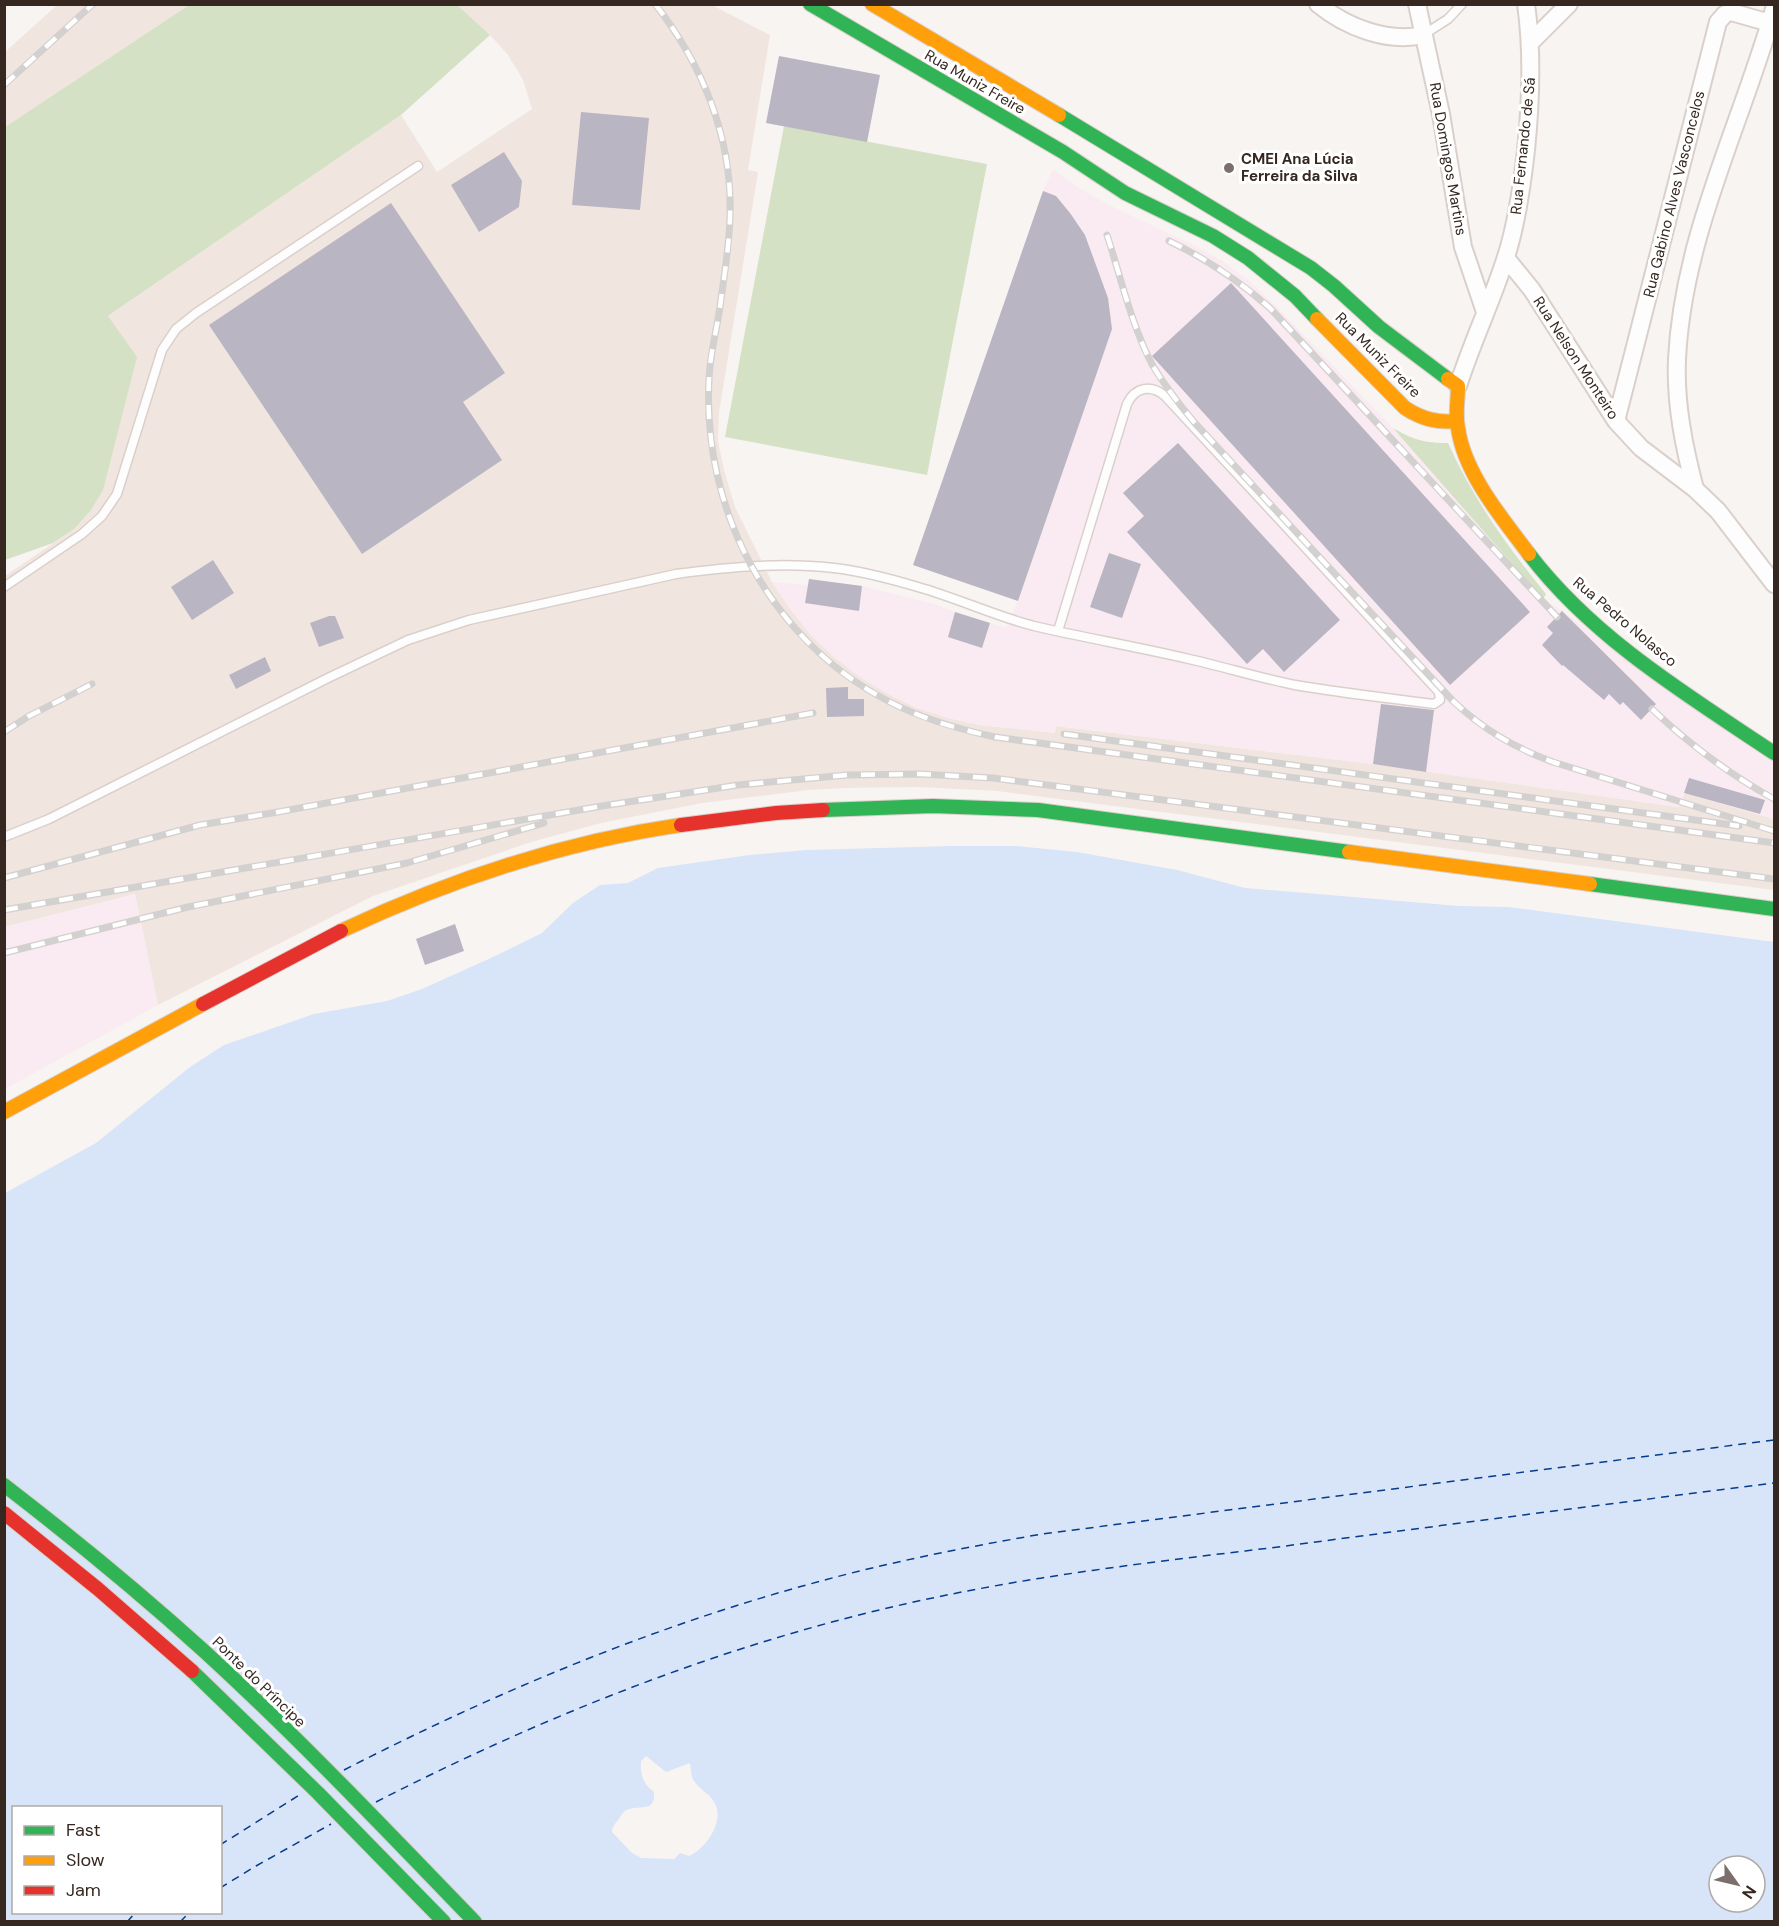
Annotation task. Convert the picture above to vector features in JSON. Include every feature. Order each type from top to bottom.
[{"type":"street","name":"Rua Muniz Freire","points":[[810,4],[981,87],[1311,268],[1379,327],[1458,386]]},
{"type":"street","name":"Rua Muniz Freire","points":[[872,4],[981,87],[1054,147],[1125,193],[1213,236],[1248,258],[1295,296],[1398,402],[1417,417],[1438,422],[1457,421]]},
{"type":"street","points":[[1318,4],[1348,24],[1379,34],[1408,38],[1423,35]]},
{"type":"street","name":"Rua Domingos Martins","points":[[1417,4],[1441,114],[1463,247],[1485,312]]},
{"type":"street","name":"Rua Fernando de Sá","points":[[1458,386],[1506,258],[1515,224],[1523,176],[1531,85],[1526,4]]},
{"type":"street","points":[[1530,42],[1565,8]]},
{"type":"street","name":"Rua Gabino Alves Vasconcelos","points":[[1616,421],[1716,27],[1721,17],[1731,12],[1773,13]]},
{"type":"street","points":[[1695,489],[1679,413],[1677,360],[1685,292],[1706,205],[1773,13]]},
{"type":"street","name":"Rua Nelson Monteiro","points":[[1506,258],[1532,290],[1616,421],[1641,448],[1695,489],[1731,527],[1774,584]]},
{"type":"street","points":[[1457,421],[1458,386]]},
{"type":"street","name":"Rua Pedro Nolasco","points":[[1457,421],[1461,443],[1482,488],[1520,542],[1557,587],[1606,632],[1665,678],[1774,753]]},
{"type":"street","points":[[4,1112],[284,959],[388,909],[503,867],[551,853],[619,836],[741,816],[862,807],[983,806],[1038,810],[1774,909]]},
{"type":"street","name":"Ponte do Príncipe","points":[[4,1485],[108,1567],[204,1652],[262,1707],[475,1922]]},
{"type":"street","points":[[4,1513],[84,1577],[189,1668],[247,1723],[444,1922]]},
{"type":"lane","points":[[1423,35],[1448,19],[1462,4]]},
{"type":"lane","points":[[4,587],[82,534],[102,516],[112,502],[117,494],[162,350],[176,329],[196,313],[418,166]]},
{"type":"lane","points":[[4,837],[49,819],[408,640],[469,620],[676,574],[750,566],[836,568],[879,576],[921,587],[1027,624],[1058,631],[1190,659],[1296,685],[1434,704],[1440,700],[1439,692],[1165,396],[1154,389],[1147,388],[1134,393],[1127,404],[1058,631]]},
{"type":"shaded area","points":[[57,5],[189,5],[5,127],[4,53]]},
{"type":"shaded area","points":[[456,5],[712,5],[770,35],[748,170],[758,172],[719,413],[718,441],[735,507],[772,582],[811,635],[860,677],[917,708],[980,725],[1055,733],[1055,726],[1373,764],[1678,807],[1684,793],[1774,819],[1774,890],[997,791],[919,787],[844,788],[702,803],[601,823],[528,843],[373,896],[158,1005],[135,894],[5,927],[5,576],[74,529],[107,317],[401,115],[437,172],[532,109],[523,80],[508,55],[490,35]]},
{"type":"shaded area","points":[[1053,169],[1079,188],[1111,206],[1221,260],[1248,280],[1393,428],[1543,599],[1774,762],[1774,819],[1685,793],[1679,807],[1373,764],[1056,726],[1055,733],[980,725],[917,708],[860,677],[834,657],[811,635],[772,582],[808,585],[809,579],[862,586],[934,604],[1006,628],[1018,601],[913,565],[1043,191]]},
{"type":"shaded area","points":[[135,894],[158,1005],[5,1089],[5,927]]},
{"type":"green space","points":[[456,4],[490,35],[401,115],[108,316],[137,357],[103,490],[91,510],[74,529],[53,543],[5,560],[5,127],[189,5]]},
{"type":"green space","points":[[784,126],[987,164],[927,475],[725,437]]},
{"type":"green space","points":[[1393,428],[1419,440],[1448,443],[1492,522],[1546,594],[1543,599]]},
{"type":"water","points":[[1016,846],[1077,852],[1177,870],[1245,888],[1459,906],[1508,907],[1774,942],[1774,1921],[5,1922],[5,1193],[96,1143],[190,1067],[224,1045],[314,1014],[387,1001],[422,989],[542,933],[573,903],[600,885],[628,883],[658,868],[806,850]],"holes":[[[646,1756],[666,1772],[690,1763],[694,1781],[714,1802],[717,1809],[716,1825],[708,1841],[689,1856],[680,1853],[674,1859],[641,1858],[632,1853],[612,1832],[614,1825],[624,1812],[652,1804],[654,1792],[647,1786],[642,1775],[641,1761]]]},
{"type":"building","points":[[779,56],[880,75],[867,142],[766,123]]},
{"type":"building","points":[[581,112],[649,118],[640,210],[572,205]]},
{"type":"building","points":[[504,152],[522,181],[519,207],[479,232],[451,185]]},
{"type":"building","points":[[1043,191],[1056,196],[1085,235],[1108,298],[1112,329],[1018,601],[913,565]]},
{"type":"building","points":[[391,203],[505,373],[463,402],[502,460],[362,554],[209,325]]},
{"type":"building","points":[[1231,283],[1530,612],[1450,685],[1152,356]]},
{"type":"building","points":[[1178,443],[1340,620],[1284,672],[1263,649],[1247,664],[1127,532],[1144,516],[1123,493]]},
{"type":"building","points":[[1109,553],[1141,564],[1122,618],[1090,607]]},
{"type":"building","points":[[213,560],[234,593],[192,620],[171,587]]},
{"type":"building","points":[[809,579],[862,586],[859,611],[805,603]]},
{"type":"building","points":[[1562,611],[1656,704],[1641,720],[1623,702],[1620,705],[1609,694],[1604,700],[1562,666],[1542,645],[1553,633],[1547,627]]},
{"type":"building","points":[[955,612],[990,623],[982,648],[948,637]]},
{"type":"building","points":[[335,616],[344,638],[319,647],[310,623]]},
{"type":"building","points":[[265,657],[271,671],[236,689],[229,675]]},
{"type":"building","points":[[848,687],[848,699],[864,699],[864,716],[827,717],[826,688]]},
{"type":"building","points":[[1381,704],[1434,710],[1426,772],[1373,764]]},
{"type":"building","points":[[1689,778],[1765,800],[1760,814],[1684,793]]},
{"type":"building","points":[[455,924],[464,951],[425,965],[416,939]]},
{"type":"ferry route","points":[[344,1770],[459,1714],[638,1640],[759,1599],[876,1567],[1042,1534],[1774,1440]]},
{"type":"ferry route","points":[[376,1802],[503,1741],[634,1686],[768,1640],[905,1604],[998,1585],[1091,1571],[1774,1483]]},
{"type":"ferry route","points":[[222,1844],[301,1794]]},
{"type":"ferry route","points":[[222,1887],[331,1824]]},
{"type":"ferry route","points":[[127,1922],[134,1914]]},
{"type":"ferry route","points":[[180,1922],[188,1914]]},
{"type":"railway","points":[[4,85],[93,4]]},
{"type":"railway","points":[[655,4],[687,52],[712,104],[726,160],[730,189],[729,238],[709,379],[710,428],[717,476],[731,522],[752,566],[778,607],[809,643],[846,675],[888,701],[914,713],[954,727],[995,737],[1774,843]]},
{"type":"railway","points":[[1107,235],[1139,336],[1153,366],[1172,395],[1194,422],[1453,701],[1476,721],[1500,737],[1553,762],[1774,831]]},
{"type":"railway","points":[[1169,241],[1222,271],[1270,308],[1557,617]]},
{"type":"railway","points":[[4,732],[29,716],[92,684]]},
{"type":"railway","points":[[1652,709],[1710,758],[1774,799]]},
{"type":"railway","points":[[4,878],[200,825],[813,713]]},
{"type":"railway","points":[[1064,734],[1739,826]]},
{"type":"railway","points":[[4,910],[602,806],[738,785],[847,775],[920,774],[993,778],[1774,879]]},
{"type":"railway","points":[[4,953],[188,907],[407,863],[544,823]]},
{"type":"traffic: fast","points":[[810,4],[1063,152],[1125,193],[1213,236],[1248,258],[1295,296],[1317,319]]},
{"type":"traffic: fast","points":[[1059,115],[1311,268],[1379,327],[1448,379]]},
{"type":"traffic: fast","points":[[1529,554],[1554,584],[1612,639],[1675,687],[1774,753]]},
{"type":"traffic: fast","points":[[823,810],[933,806],[1038,810],[1349,852]]},
{"type":"traffic: fast","points":[[1590,884],[1774,909]]},
{"type":"traffic: fast","points":[[4,1485],[106,1566],[204,1651],[308,1750],[475,1922]]},
{"type":"traffic: fast","points":[[192,1671],[318,1793],[444,1922]]},
{"type":"traffic: slow","points":[[872,4],[1059,115]]},
{"type":"traffic: slow","points":[[1317,319],[1405,408],[1430,419],[1457,421]]},
{"type":"traffic: slow","points":[[1448,379],[1458,386],[1457,423],[1468,462],[1486,494],[1529,554]]},
{"type":"traffic: slow","points":[[341,931],[423,895],[508,865],[637,832],[681,825]]},
{"type":"traffic: slow","points":[[1349,852],[1590,884]]},
{"type":"traffic: slow","points":[[4,1112],[203,1004]]},
{"type":"traffic: jam","points":[[681,825],[776,813],[823,810]]},
{"type":"traffic: jam","points":[[203,1004],[341,931]]},
{"type":"traffic: jam","points":[[4,1513],[98,1589],[192,1671]]},
{"type":"place","name":"CMEI Ana Lúcia Ferreira da Silva","points":[[1229,168]]}]
